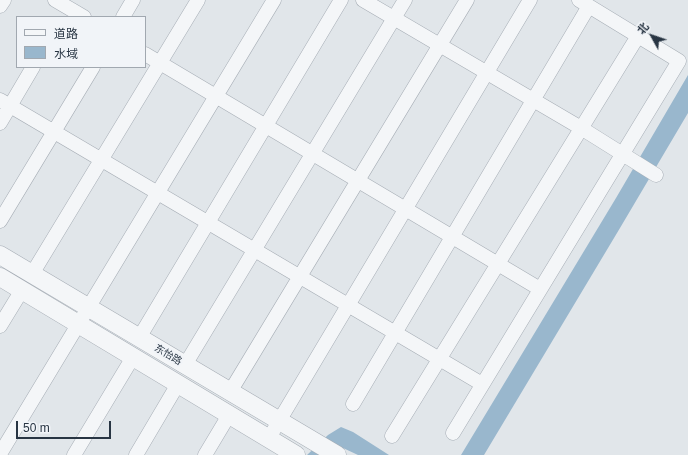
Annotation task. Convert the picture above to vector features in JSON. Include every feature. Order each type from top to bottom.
[{"type":"street","points":[[0,6],[4,0]]},
{"type":"street","points":[[55,0],[82,16]]},
{"type":"street","points":[[123,16],[133,0]]},
{"type":"street","points":[[32,274],[198,0]]},
{"type":"street","points":[[0,454],[274,0]]},
{"type":"street","points":[[139,338],[341,0]]},
{"type":"street","points":[[363,0],[581,128],[656,175]]},
{"type":"street","points":[[185,365],[405,0]]},
{"type":"street","points":[[230,392],[467,0]]},
{"type":"street","points":[[281,449],[279,421],[530,0]]},
{"type":"street","points":[[353,404],[533,100],[584,3],[679,61],[628,157],[540,289],[453,433]]},
{"type":"street","points":[[392,436],[638,36]]},
{"type":"street","points":[[146,55],[540,289]]},
{"type":"street","points":[[0,122],[5,103],[32,68]]},
{"type":"street","points":[[0,221],[91,68]]},
{"type":"street","points":[[5,103],[482,384]]},
{"type":"street","name":"东怡路","points":[[0,255],[337,455]]},
{"type":"street","name":"东怡路","points":[[0,277],[229,415],[281,449]]},
{"type":"street","points":[[0,326],[22,290]]},
{"type":"street","points":[[74,455],[133,357]]},
{"type":"street","points":[[136,455],[178,384]]},
{"type":"street","points":[[205,455],[229,415]]},
{"type":"water","points":[[688,75],[688,113],[620,228],[484,455],[461,455],[616,198]]},
{"type":"water","points":[[341,427],[353,432],[389,455],[358,455],[343,448],[333,455],[307,455],[328,435]]}]
